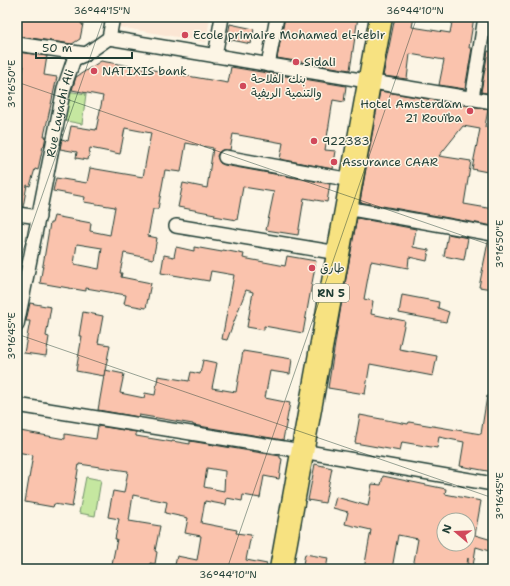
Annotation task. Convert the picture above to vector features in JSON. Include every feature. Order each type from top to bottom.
[{"type":"highway","name":"RN 5","points":[[281,569],[381,17]]},
{"type":"street","points":[[113,17],[109,38],[493,102]]},
{"type":"street","points":[[215,56],[222,17]]},
{"type":"street","points":[[268,65],[277,17]]},
{"type":"street","points":[[472,98],[485,17]]},
{"type":"street","name":"Rue Layachi Ali","points":[[17,325],[21,281],[39,217],[64,88],[74,59],[86,54],[109,38]]},
{"type":"street","points":[[17,44],[86,54]]},
{"type":"street","points":[[225,157],[351,180]]},
{"type":"street","points":[[346,208],[493,234]]},
{"type":"street","points":[[17,214],[39,217]]},
{"type":"street","points":[[176,226],[338,253]]},
{"type":"street","points":[[17,405],[302,451],[493,484]]},
{"type":"shaded area","name":"Ecole primaire Mohamed el-kebir","points":[[120,17],[210,17],[206,42],[119,27]]},
{"type":"green space","points":[[66,91],[86,94],[82,124],[61,120]]},
{"type":"green space","points":[[86,477],[101,480],[95,516],[79,513]]},
{"type":"building","points":[[17,17],[82,17],[81,24],[83,24],[80,39],[72,44],[17,36]]},
{"type":"building","points":[[285,17],[358,17],[350,70],[277,58]]},
{"type":"building","points":[[395,17],[414,17],[412,27],[450,33],[453,17],[474,17],[469,48],[472,48],[465,89],[439,85],[444,60],[410,54],[407,79],[383,76]]},
{"type":"building","points":[[230,24],[254,29],[251,44],[227,39]]},
{"type":"building","points":[[488,51],[493,52],[493,94],[481,92]]},
{"type":"building","points":[[17,52],[47,56],[44,75],[57,77],[38,170],[35,169],[30,186],[27,185],[23,207],[17,206],[17,179],[21,167],[19,167],[23,145],[17,144],[17,85],[20,86],[24,66],[17,65]]},
{"type":"building","points":[[101,61],[228,83],[231,67],[346,86],[344,102],[333,100],[325,150],[336,151],[333,169],[280,159],[283,143],[233,134],[230,150],[222,150],[217,156],[220,163],[224,165],[330,184],[327,202],[304,198],[298,235],[266,230],[274,192],[243,187],[237,220],[178,207],[183,183],[207,188],[213,148],[186,143],[181,172],[165,170],[158,209],[153,209],[148,236],[157,238],[153,259],[124,253],[120,273],[122,273],[121,277],[151,283],[146,308],[124,304],[126,295],[86,288],[86,291],[40,283],[50,223],[52,223],[54,216],[91,223],[90,231],[110,235],[115,207],[84,202],[85,197],[53,191],[56,178],[87,183],[90,168],[143,177],[151,133],[125,128],[120,154],[90,148],[88,160],[76,158],[77,152],[60,149],[62,139],[68,141],[71,126],[96,130],[103,96],[72,90],[76,77]],"holes":[[[77,244],[102,248],[99,269],[74,264]]]},
{"type":"building","points":[[380,91],[488,109],[485,127],[493,128],[493,173],[472,169],[480,129],[463,126],[439,156],[471,161],[464,204],[493,209],[493,226],[360,202]]},
{"type":"building","points":[[357,218],[416,229],[413,247],[429,250],[427,261],[409,257],[408,268],[371,261],[364,299],[373,301],[371,314],[405,321],[399,349],[437,356],[433,376],[370,364],[365,394],[328,388]]},
{"type":"building","points":[[448,234],[468,238],[464,260],[444,256]]},
{"type":"building","points":[[488,242],[493,242],[492,289],[479,287]]},
{"type":"building","points":[[176,247],[194,251],[194,247],[222,252],[223,250],[244,254],[243,258],[285,266],[287,256],[316,261],[303,333],[264,326],[264,330],[247,327],[253,292],[246,290],[227,340],[222,339],[234,275],[211,271],[209,281],[161,273],[164,255],[174,257]]},
{"type":"building","points":[[402,295],[439,302],[438,308],[449,312],[446,322],[399,313]]},
{"type":"building","points":[[30,303],[51,307],[46,336],[49,337],[46,356],[24,353],[30,321],[26,321]]},
{"type":"building","points":[[83,312],[103,316],[98,343],[110,345],[104,376],[76,371],[82,336],[79,336]]},
{"type":"building","points":[[243,351],[292,359],[290,374],[270,371],[265,398],[290,403],[283,440],[139,415],[139,417],[98,410],[105,370],[124,374],[120,393],[144,398],[145,393],[155,395],[158,376],[189,381],[191,372],[200,374],[203,360],[217,363],[212,388],[236,392]]},
{"type":"building","points":[[487,396],[493,397],[493,472],[460,466],[464,442],[439,437],[437,448],[402,442],[400,451],[355,443],[360,415],[408,424],[409,422],[481,434]]},
{"type":"building","points":[[98,426],[136,432],[136,436],[172,442],[190,444],[190,441],[280,456],[282,459],[279,479],[264,476],[260,498],[243,495],[242,501],[227,498],[226,505],[205,501],[201,523],[237,530],[236,533],[251,535],[246,560],[267,564],[266,569],[174,569],[177,556],[197,560],[201,536],[185,533],[188,518],[165,513],[167,502],[133,495],[129,521],[160,526],[155,551],[157,552],[155,564],[150,563],[150,569],[111,569],[119,519],[108,517],[113,491],[124,493],[128,471],[79,464],[72,507],[54,504],[53,507],[25,502],[33,455],[17,452],[20,431],[65,439],[65,434],[96,439]],"holes":[[[207,468],[225,471],[224,491],[204,487]]]},
{"type":"building","points":[[315,464],[332,468],[325,503],[308,500]]},
{"type":"building","points":[[383,476],[446,489],[445,494],[481,501],[476,529],[476,512],[436,512],[436,552],[475,552],[473,566],[468,565],[468,558],[466,569],[425,569],[413,567],[418,539],[398,535],[392,569],[364,569],[371,530],[345,524],[348,512],[333,508],[336,497],[368,506],[372,484],[381,485]]},
{"type":"building","points":[[476,535],[492,540],[489,551],[476,547]]},
{"type":"building","points":[[305,554],[328,558],[326,569],[302,569]]},
{"type":"place","name":"Ecole primaire Mohamed el-kebir","points":[[185,35]]},
{"type":"place","name":"Sidali","points":[[296,62]]},
{"type":"place","name":"NATIXIS bank","points":[[94,71]]},
{"type":"place","name":"بنك الفلاحة والتنمية الريفية","points":[[243,86]]},
{"type":"place","name":"Hotel Amsterdam 21 Rouïba","points":[[470,111]]},
{"type":"place","name":"922383","points":[[314,141]]},
{"type":"place","name":"Assurance CAAR","points":[[334,162]]},
{"type":"place","name":"طارق","points":[[312,268]]}]
